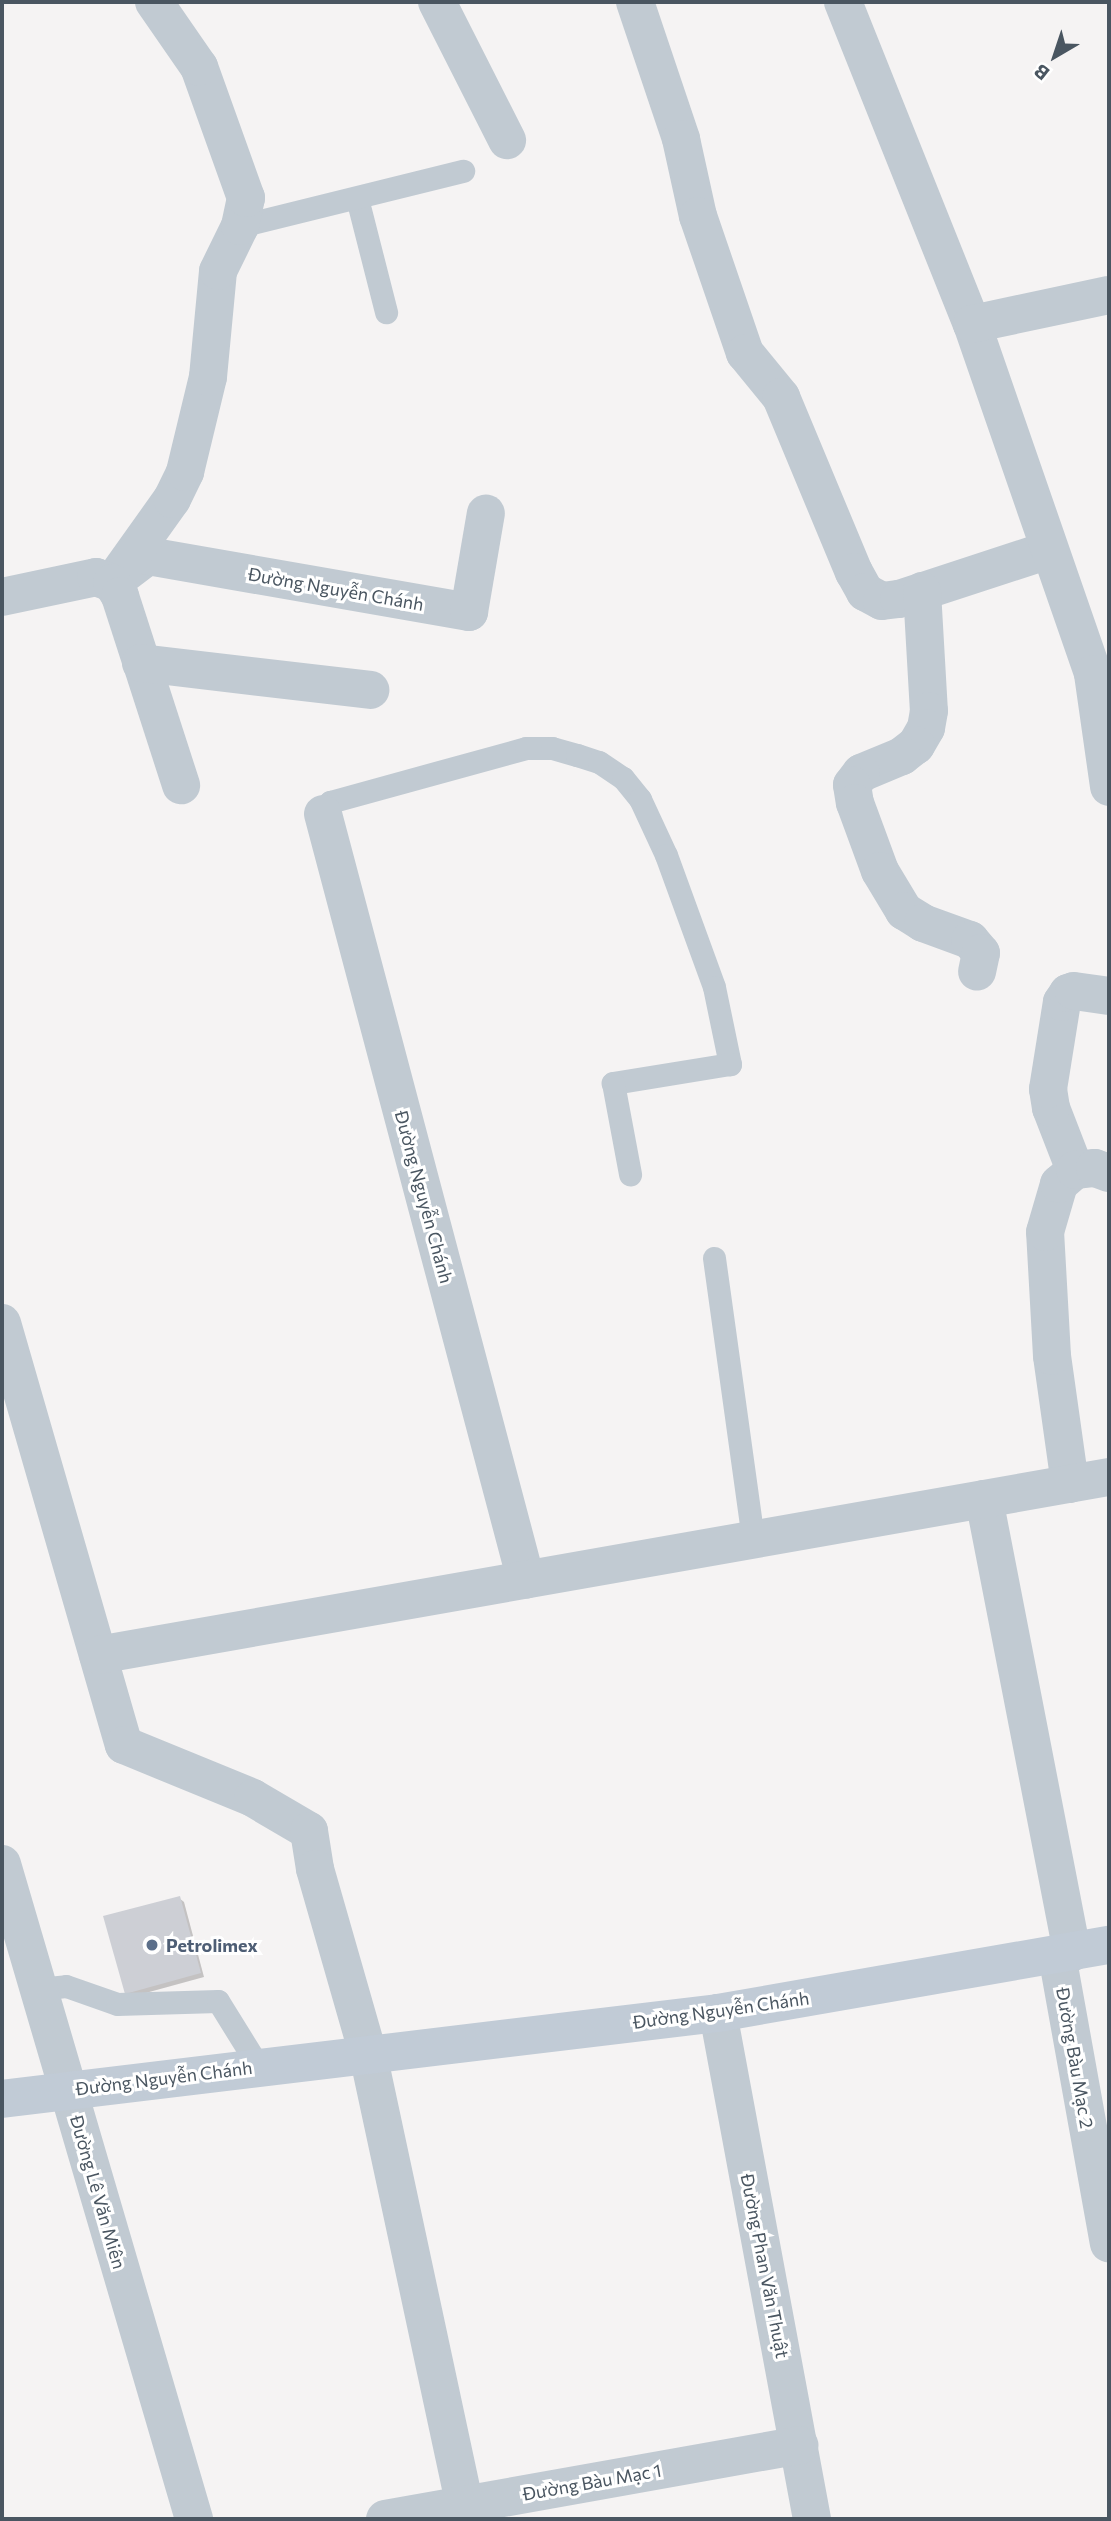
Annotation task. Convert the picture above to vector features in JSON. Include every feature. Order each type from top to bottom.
[{"type":"street","points":[[112,583],[172,499],[186,472],[208,377],[218,271],[243,212],[199,67],[154,2]]},
{"type":"street","points":[[438,2],[507,140]]},
{"type":"street","points":[[635,2],[681,139],[698,216],[745,353],[781,397],[854,572],[866,592],[882,601],[899,599],[1049,550]]},
{"type":"street","points":[[843,2],[972,324],[1093,674],[1109,787]]},
{"type":"street","points":[[972,324],[1109,295]]},
{"type":"street","name":"Đường Nguyễn Chánh","points":[[112,583],[148,556],[469,612],[486,513]]},
{"type":"street","points":[[2,597],[96,577],[112,583],[120,596],[181,785]]},
{"type":"street","points":[[922,591],[929,711],[926,728],[916,745],[902,756],[862,773],[852,785],[855,803],[880,871],[904,911],[923,923],[970,940],[981,953],[977,971]]},
{"type":"street","points":[[141,663],[370,690]]},
{"type":"street","name":"Đường Nguyễn Chánh","points":[[323,814],[526,1580]]},
{"type":"street","points":[[1070,1484],[1052,1356],[1045,1232],[1059,1184],[1092,1171],[1051,1108],[1048,1089],[1062,1002],[1068,993],[1074,991],[1109,996]]},
{"type":"street","points":[[2,1324],[124,1745],[253,1798],[309,1831],[315,1869],[368,2054],[465,2505]]},
{"type":"street","points":[[98,1655],[1109,1477]]},
{"type":"street","points":[[984,1499],[1064,1954]]},
{"type":"street","name":"Đường Lê Văn Miên","points":[[2,1864],[194,2519]]},
{"type":"street","name":"Đường Nguyễn Chánh","points":[[2,2099],[67,2089],[718,2013],[1109,1945]]},
{"type":"street","name":"Đường Bàu Mạc 2","points":[[1064,1954],[1109,2242]]},
{"type":"street","name":"Đường Phan Văn Thuật","points":[[718,2013],[812,2519]]},
{"type":"street","name":"Đường Bàu Mạc 1","points":[[385,2519],[799,2445]]},
{"type":"lane","points":[[243,212],[357,198],[463,171]]},
{"type":"lane","points":[[357,198],[386,312]]},
{"type":"lane","points":[[323,814],[330,802],[526,748],[552,748],[599,762],[623,778],[640,799],[666,855],[715,987],[730,1064],[613,1083],[630,1174]]},
{"type":"lane","points":[[714,1258],[753,1539]]},
{"type":"lane","points":[[38,1989],[66,1986],[117,2004],[218,2000],[259,2067]]},
{"type":"building","name":"Petrolimex","points":[[180,1896],[201,1973],[125,1994],[103,1916]]},
{"type":"place","name":"Petrolimex","points":[[152,1945]]}]
